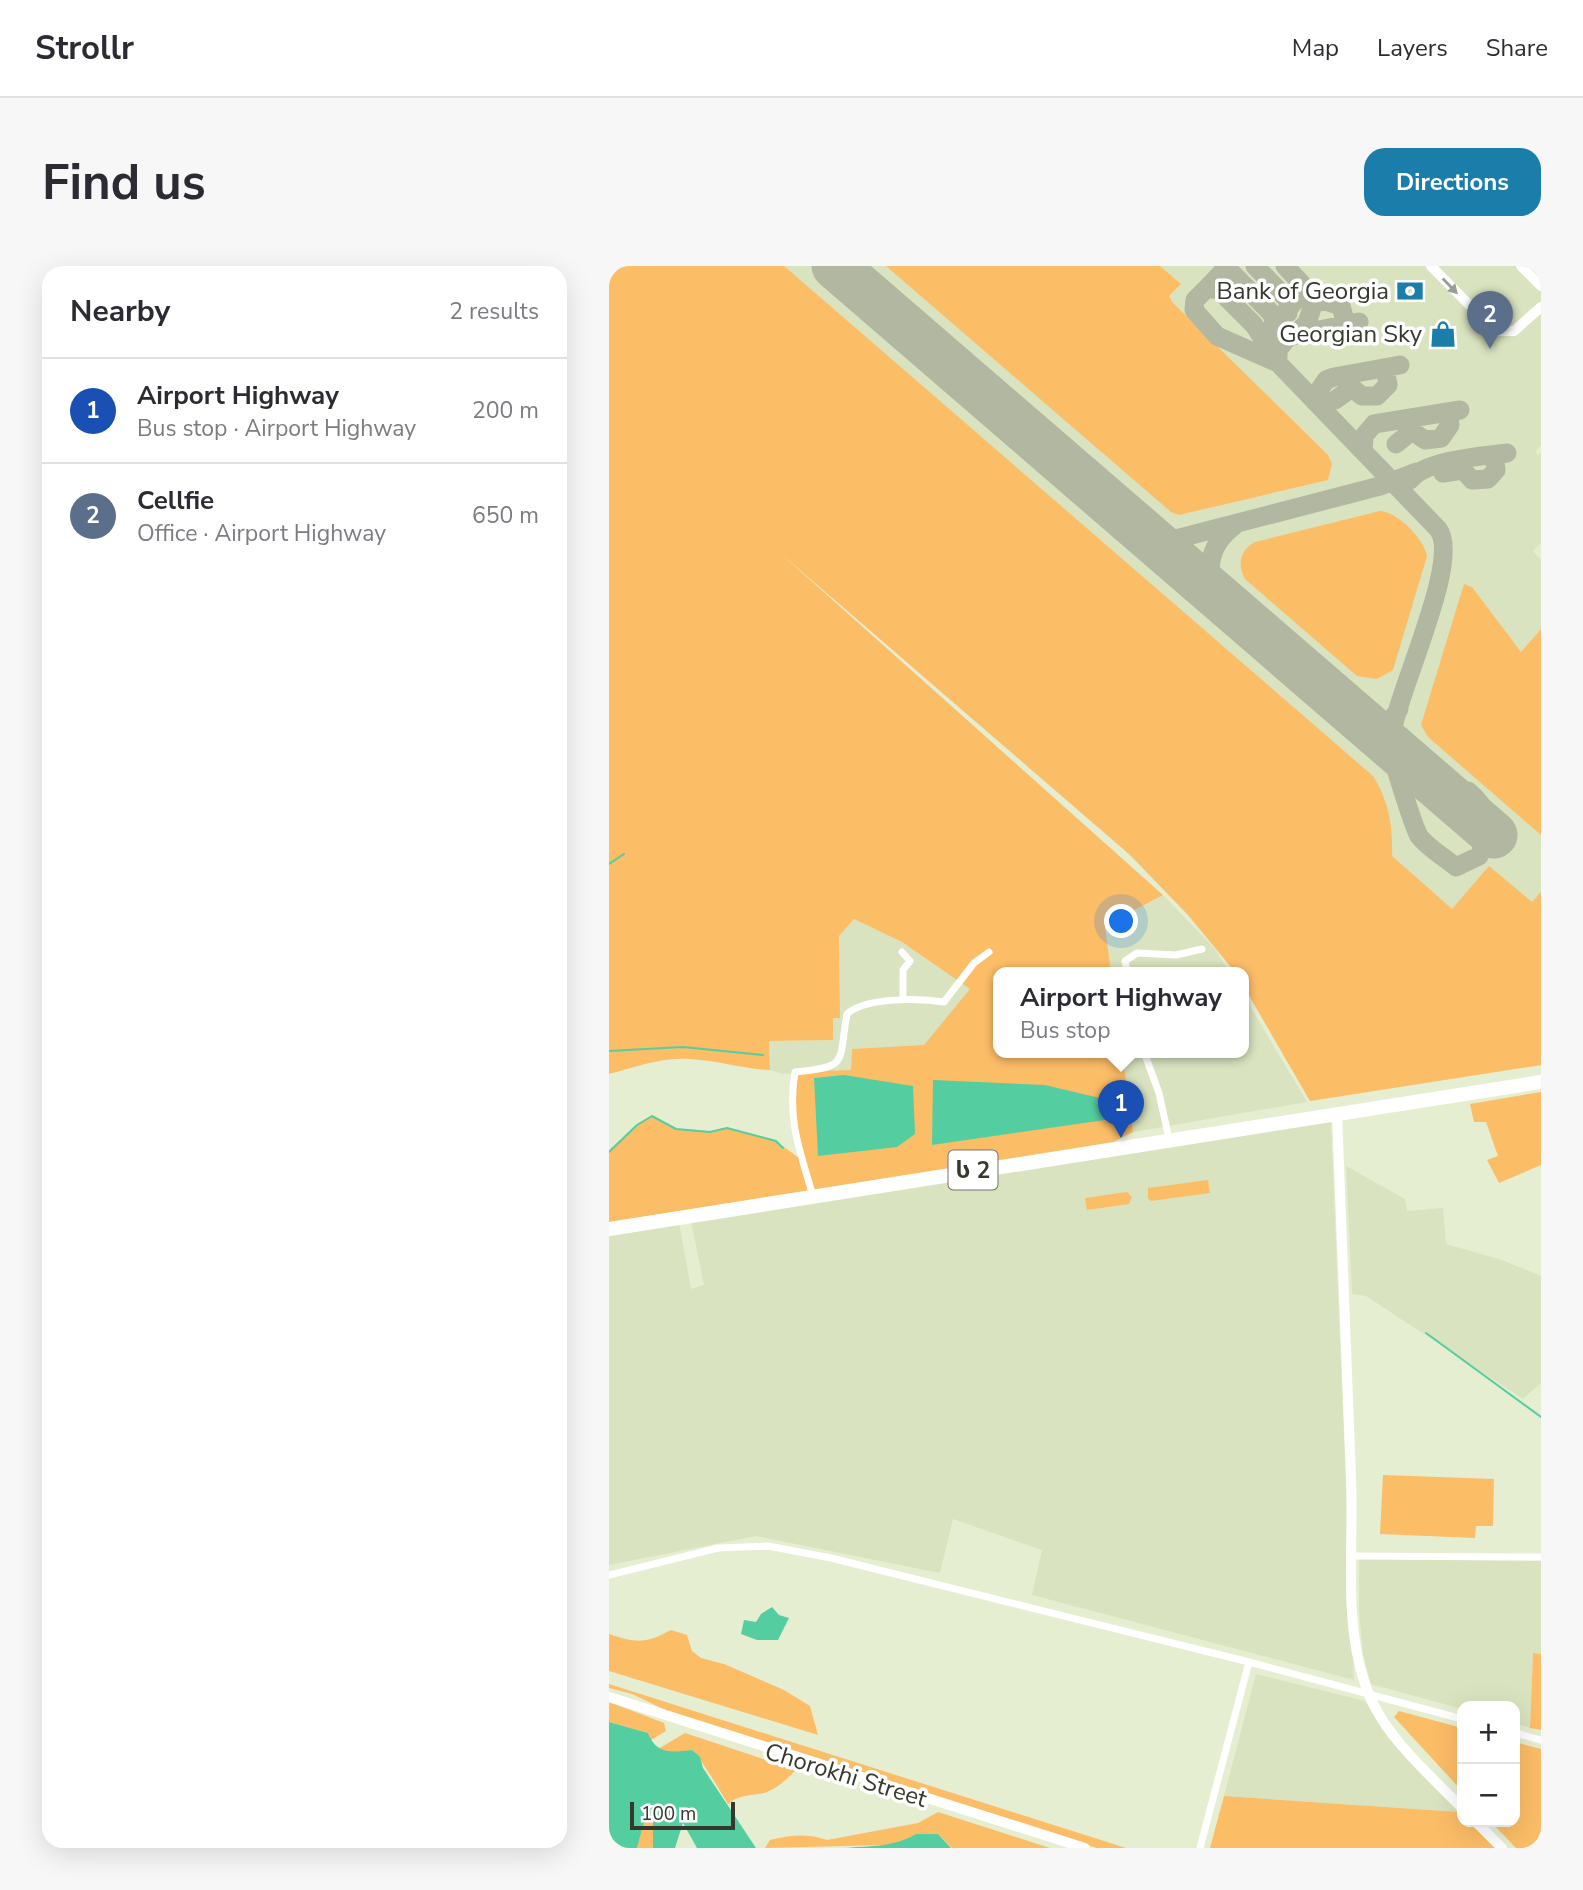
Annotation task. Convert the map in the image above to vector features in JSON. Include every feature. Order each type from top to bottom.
[{"type":"highway","name":"ს 2","points":[[609,1229],[1541,1082]]},
{"type":"street","points":[[1431,266],[1495,331],[1514,331],[1541,307]]},
{"type":"street","points":[[1521,266],[1541,286]]},
{"type":"street","points":[[1126,967],[1125,961],[1137,953],[1176,955],[1202,949]]},
{"type":"street","points":[[813,1196],[794,1136],[790,1101],[795,1072],[831,1069],[840,1060],[847,1014],[853,1008],[903,999],[944,1002],[974,964],[989,951]]},
{"type":"street","points":[[902,952],[910,961],[903,970],[903,999]]},
{"type":"street","points":[[1146,1058],[1159,1093],[1169,1139]]},
{"type":"street","points":[[1337,1114],[1357,1656],[1370,1695],[1398,1741],[1457,1803]]},
{"type":"street","points":[[609,1575],[718,1548],[768,1546],[831,1558],[1249,1662],[1457,1718]]},
{"type":"street","points":[[1353,1556],[1541,1557]]},
{"type":"street","points":[[1200,1848],[1249,1662]]},
{"type":"street","name":"Chorokhi Street","points":[[609,1697],[690,1726],[1085,1848]]},
{"type":"street","points":[[1520,1734],[1541,1740]]},
{"type":"street","points":[[1481,1827],[1502,1848]]},
{"type":"shaded area","points":[[609,266],[1541,266],[1541,446],[1535,451],[1538,455],[1541,452],[1541,543],[1533,551],[1541,560],[1541,629],[1521,652],[1541,731],[1541,1065],[1310,1101],[1249,984],[1249,967],[1231,967],[1188,915],[1130,855]]},
{"type":"shaded area","points":[[609,266],[784,266],[1373,776],[1389,814],[1392,856],[1452,909],[1489,866],[1532,902],[1541,892],[1541,1065],[1310,1101],[1249,996],[1249,967],[1231,967],[1188,915],[1130,855],[779,552],[1163,895],[1105,926],[1110,967],[993,967],[993,1058],[1123,1058],[1133,1132],[1113,1142],[609,1222],[609,1152],[637,1125],[652,1116],[676,1129],[710,1132],[727,1128],[776,1141],[803,1161],[794,1136],[795,1072],[851,1070],[852,1049],[924,1045],[970,989],[902,942],[854,919],[839,936],[840,1018],[833,1018],[833,1040],[769,1041],[770,1070],[679,1059],[649,1063],[609,1074]]},
{"type":"shaded area","points":[[886,266],[1160,266],[1181,284],[1169,296],[1173,303],[1328,455],[1332,464],[1328,480],[1179,515],[1171,512]]},
{"type":"shaded area","points":[[1380,511],[1402,521],[1421,542],[1427,556],[1393,670],[1377,679],[1357,676],[1245,579],[1241,558],[1246,549],[1255,542]]},
{"type":"shaded area","points":[[1464,584],[1472,587],[1521,652],[1541,629],[1541,835],[1428,737],[1421,725]]},
{"type":"shaded area","points":[[1163,895],[1216,950],[1226,967],[1110,967],[1105,927]]},
{"type":"shaded area","points":[[854,919],[902,942],[971,989],[924,1046],[852,1049],[851,1070],[783,1074],[770,1070],[769,1041],[833,1040],[833,1018],[840,1017],[839,936]]},
{"type":"shaded area","points":[[1249,1004],[1307,1102],[1133,1132],[1123,1058],[1249,1058]]},
{"type":"shaded area","points":[[844,1075],[913,1086],[915,1134],[897,1147],[818,1156],[814,1078]]},
{"type":"shaded area","points":[[933,1080],[1045,1085],[1104,1099],[1110,1110],[1105,1120],[932,1145]]},
{"type":"shaded area","points":[[1541,1092],[1541,1165],[1499,1183],[1487,1160],[1498,1156],[1486,1122],[1474,1122],[1470,1104]]},
{"type":"shaded area","points":[[1331,1121],[1354,1680],[1032,1595],[1042,1550],[953,1519],[940,1573],[756,1536],[609,1565],[609,1234],[679,1222],[691,1289],[704,1285],[691,1221]]},
{"type":"shaded area","points":[[1346,1166],[1405,1199],[1407,1211],[1443,1208],[1446,1244],[1502,1260],[1541,1276],[1541,1383],[1523,1399],[1366,1296],[1352,1294]]},
{"type":"shaded area","points":[[1208,1180],[1210,1193],[1151,1201],[1148,1198],[1148,1188]]},
{"type":"shaded area","points":[[1127,1192],[1132,1197],[1129,1204],[1087,1210],[1085,1198]]},
{"type":"shaded area","points":[[1383,1475],[1494,1479],[1493,1526],[1476,1526],[1475,1538],[1380,1534]]},
{"type":"shaded area","points":[[1359,1559],[1541,1561],[1541,1654],[1533,1653],[1530,1728],[1520,1725],[1520,1701],[1457,1701],[1457,1708],[1371,1684],[1363,1654],[1359,1612]]},
{"type":"shaded area","points":[[772,1607],[779,1615],[789,1618],[778,1640],[757,1640],[741,1634],[744,1620],[756,1622],[761,1614]]},
{"type":"shaded area","points":[[671,1630],[687,1635],[692,1651],[701,1658],[724,1664],[784,1690],[810,1706],[818,1735],[609,1671],[609,1634],[641,1641]]},
{"type":"shaded area","points":[[1533,1653],[1541,1654],[1541,1730],[1530,1728]]},
{"type":"shaded area","points":[[1256,1674],[1365,1701],[1391,1741],[1457,1812],[1224,1796]]},
{"type":"shaded area","points":[[609,1684],[1126,1848],[1097,1848],[674,1714],[632,1694],[609,1688]]},
{"type":"shaded area","points":[[609,1702],[664,1723],[666,1731],[651,1740],[648,1733],[609,1722]]},
{"type":"shaded area","points":[[1399,1711],[1457,1727],[1457,1786],[1394,1717]]},
{"type":"shaded area","points":[[609,1722],[648,1733],[660,1749],[692,1750],[700,1757],[703,1768],[756,1848],[697,1848],[683,1823],[675,1848],[653,1848],[653,1814],[646,1815],[637,1848],[609,1848]]},
{"type":"shaded area","points":[[685,1733],[796,1770],[769,1791],[741,1797],[728,1804],[692,1750],[669,1753],[658,1749]]},
{"type":"shaded area","points":[[1520,1743],[1541,1749],[1541,1848],[1516,1848],[1496,1827],[1520,1827]]},
{"type":"shaded area","points":[[1224,1796],[1457,1812],[1457,1827],[1474,1827],[1495,1848],[1210,1848]]},
{"type":"shaded area","points":[[938,1812],[1050,1848],[952,1848],[938,1834],[916,1834],[904,1841],[884,1845],[765,1848],[770,1840],[777,1838],[805,1836],[827,1840],[918,1823]]},
{"type":"shaded area","points":[[646,1814],[653,1814],[653,1848],[637,1848]]},
{"type":"shaded area","points":[[916,1834],[938,1834],[951,1848],[845,1848],[890,1844]]},
{"type":"waterway","points":[[609,864],[624,854]]},
{"type":"waterway","points":[[609,1051],[683,1047],[763,1055]]},
{"type":"waterway","points":[[609,1152],[637,1125],[652,1116],[676,1129],[710,1132],[727,1128],[776,1141],[783,1148]]},
{"type":"waterway","points":[[1426,1333],[1541,1417]]},
{"type":"taxiway","points":[[1228,266],[1206,289],[1218,289],[1254,325],[1278,363],[1438,529],[1443,545],[1435,599],[1402,696],[1390,744],[1419,836],[1456,867],[1479,856],[1488,829],[1487,821],[1482,806],[1468,791],[1440,789]]},
{"type":"taxiway","points":[[1255,266],[1288,300],[1288,313]]},
{"type":"taxiway","points":[[1266,344],[1266,334],[1303,292],[1301,283],[1285,266]]},
{"type":"taxiway","points":[[1221,273],[1232,273],[1272,314],[1275,326]]},
{"type":"taxiway","points":[[1206,289],[1195,300],[1194,310],[1217,336],[1278,363],[1278,350],[1289,336],[1359,322]]},
{"type":"taxiway","points":[[1293,336],[1307,323],[1313,305],[1322,300],[1341,306],[1346,325]]},
{"type":"taxiway","points":[[1320,406],[1320,389],[1326,380],[1400,365]]},
{"type":"taxiway","points":[[1335,400],[1352,388],[1362,396],[1377,396],[1388,385],[1385,368]]},
{"type":"taxiway","points":[[1363,451],[1364,436],[1374,424],[1460,410]]},
{"type":"taxiway","points":[[1396,444],[1412,431],[1425,440],[1441,438],[1450,425],[1448,412]]},
{"type":"taxiway","points":[[1410,480],[1417,473],[1441,463],[1507,453]]},
{"type":"taxiway","points":[[1443,473],[1463,470],[1472,480],[1488,479],[1496,470],[1494,455]]},
{"type":"taxiway","points":[[1130,521],[1147,534],[1176,539],[1380,486],[1417,472]]},
{"type":"taxiway","points":[[1223,601],[1212,582],[1211,562],[1218,542],[1234,526]]},
{"type":"taxiway","points":[[1347,709],[1372,724],[1392,719],[1399,709]]},
{"type":"runway","points":[[835,266],[1494,835]]},
{"type":"place","name":"Bank of Georgia","points":[[1410,291]]},
{"type":"place","name":"Georgian Sky","points":[[1443,334]]},
{"type":"place","name":"Cellfie","points":[[1490,349]]},
{"type":"place","name":"Airport Highway","points":[[1121,1138]]}]
